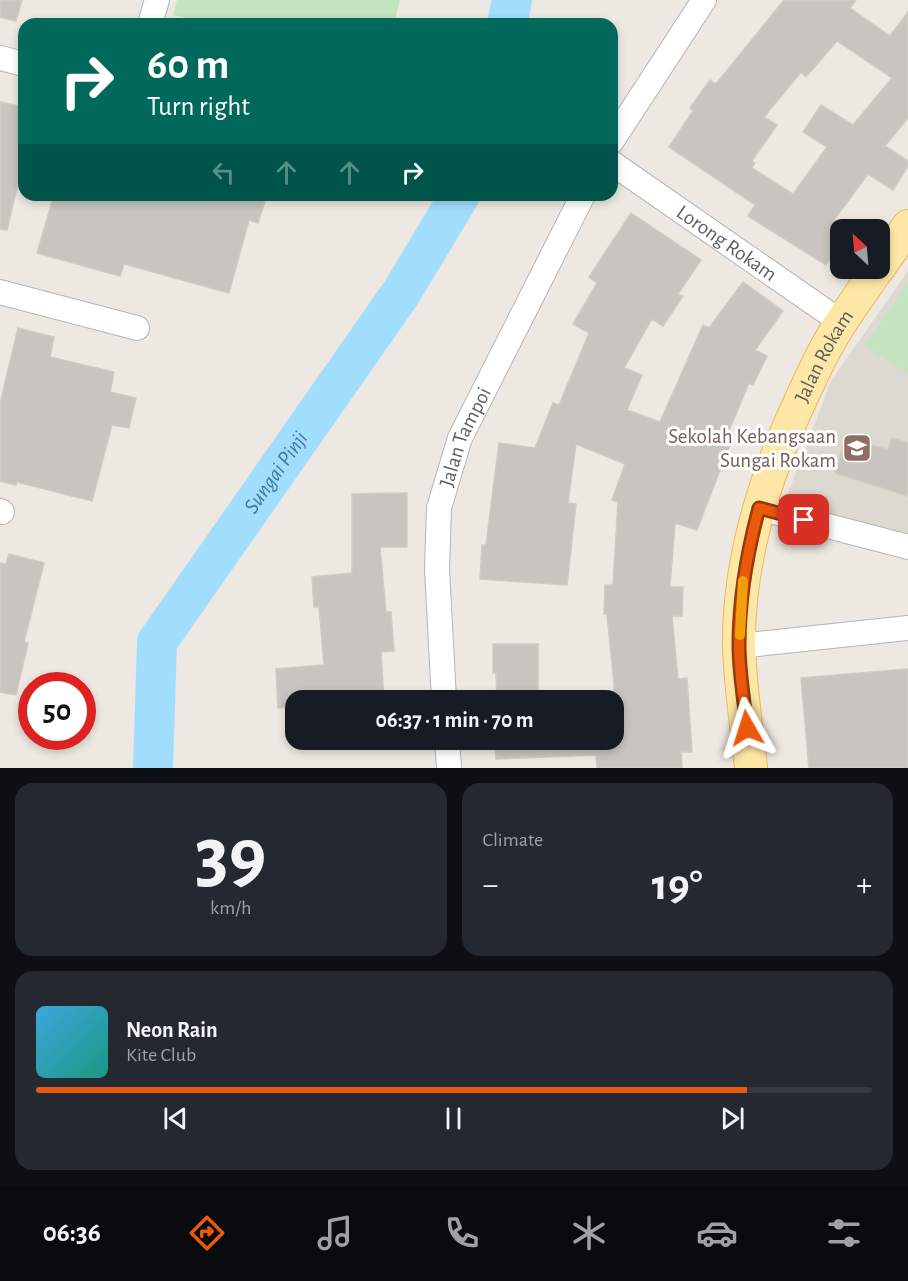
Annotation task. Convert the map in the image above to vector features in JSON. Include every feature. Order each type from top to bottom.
[{"type":"main road","name":"Jalan Rokam","points":[[890,252],[908,226]]},
{"type":"main road","name":"Jalan Rokam","points":[[751,768],[739,646],[742,584],[749,546],[767,480],[788,426],[814,371],[841,322],[871,279]]},
{"type":"street","points":[[152,18],[157,0]]},
{"type":"street","points":[[618,132],[704,0]]},
{"type":"street","points":[[0,58],[18,62]]},
{"type":"street","name":"Lorong Rokam","points":[[618,167],[841,322]]},
{"type":"street","name":"Jalan Tampoi","points":[[443,690],[436,569],[439,508],[460,438],[580,201]]},
{"type":"street","points":[[0,292],[137,328]]},
{"type":"street","points":[[759,508],[908,547]]},
{"type":"street","points":[[739,646],[908,628]]},
{"type":"street","points":[[448,750],[449,768]]},
{"type":"shaded area","name":"Sekolah Kebangsaan Sungai Rokam","points":[[908,271],[908,547],[780,514],[831,381]]},
{"type":"green space","points":[[177,0],[400,0],[396,18],[185,18],[173,15]]},
{"type":"green space","points":[[908,284],[908,373],[864,346]]},
{"type":"building","points":[[0,0],[22,0],[16,21],[0,17]]},
{"type":"building","points":[[784,0],[856,0],[850,8],[890,36],[908,12],[908,118],[885,146],[908,161],[908,166],[893,190],[868,174],[835,219],[830,219],[830,258],[826,265],[748,216],[755,205],[669,147],[693,111],[690,108],[710,80],[716,84]],"holes":[[[837,41],[892,78],[853,125],[821,105],[803,132],[827,147],[793,194],[752,168],[755,163],[752,161],[777,125],[764,117],[801,72],[806,77]]]},
{"type":"building","points":[[0,102],[18,106],[18,184],[7,230],[0,229]]},
{"type":"building","points":[[52,201],[265,201],[258,223],[249,220],[229,293],[124,264],[120,276],[37,253]]},
{"type":"building","points":[[631,213],[701,260],[678,294],[683,296],[663,326],[652,319],[624,368],[642,375],[627,410],[660,422],[703,325],[709,328],[743,282],[783,311],[755,350],[767,356],[753,385],[749,383],[723,445],[729,447],[697,530],[675,523],[670,587],[683,587],[682,616],[672,616],[678,679],[687,678],[692,752],[681,752],[682,768],[597,768],[596,755],[496,759],[496,750],[624,750],[624,690],[614,690],[607,614],[604,614],[605,585],[613,585],[618,502],[612,500],[625,464],[576,444],[568,503],[576,504],[567,585],[480,579],[482,545],[486,545],[499,443],[535,448],[553,403],[559,405],[589,333],[573,324],[597,283],[589,277]]},
{"type":"building","points":[[18,328],[54,337],[50,357],[114,372],[110,392],[136,398],[129,428],[112,425],[92,501],[17,482],[16,485],[0,481],[0,404]]},
{"type":"building","points":[[846,437],[888,450],[892,438],[908,443],[908,496],[835,473]]},
{"type":"building","points":[[407,493],[407,547],[380,547],[386,612],[391,612],[394,651],[381,652],[383,690],[285,690],[285,708],[278,708],[276,669],[324,665],[319,607],[314,607],[312,577],[352,573],[352,494]]},
{"type":"building","points":[[9,554],[44,563],[24,642],[28,643],[21,672],[18,672],[16,695],[0,692],[0,563],[6,564]]},
{"type":"building","points":[[493,644],[538,644],[538,690],[497,690],[496,673],[493,673]]},
{"type":"building","points":[[908,669],[908,768],[809,768],[801,678]]},
{"type":"waterway","name":"Sungai Pinji","points":[[508,18],[512,0]]},
{"type":"waterway","name":"Sungai Pinji","points":[[153,768],[157,642],[401,293],[456,201]]},
{"type":"slow traffic","points":[[740,635],[743,581]]},
{"type":"place","name":"Sekolah Kebangsaan Sungai Rokam","points":[[857,448]]},
{"type":"route","points":[[747,728],[739,646],[742,584],[759,508],[804,520]]}]
